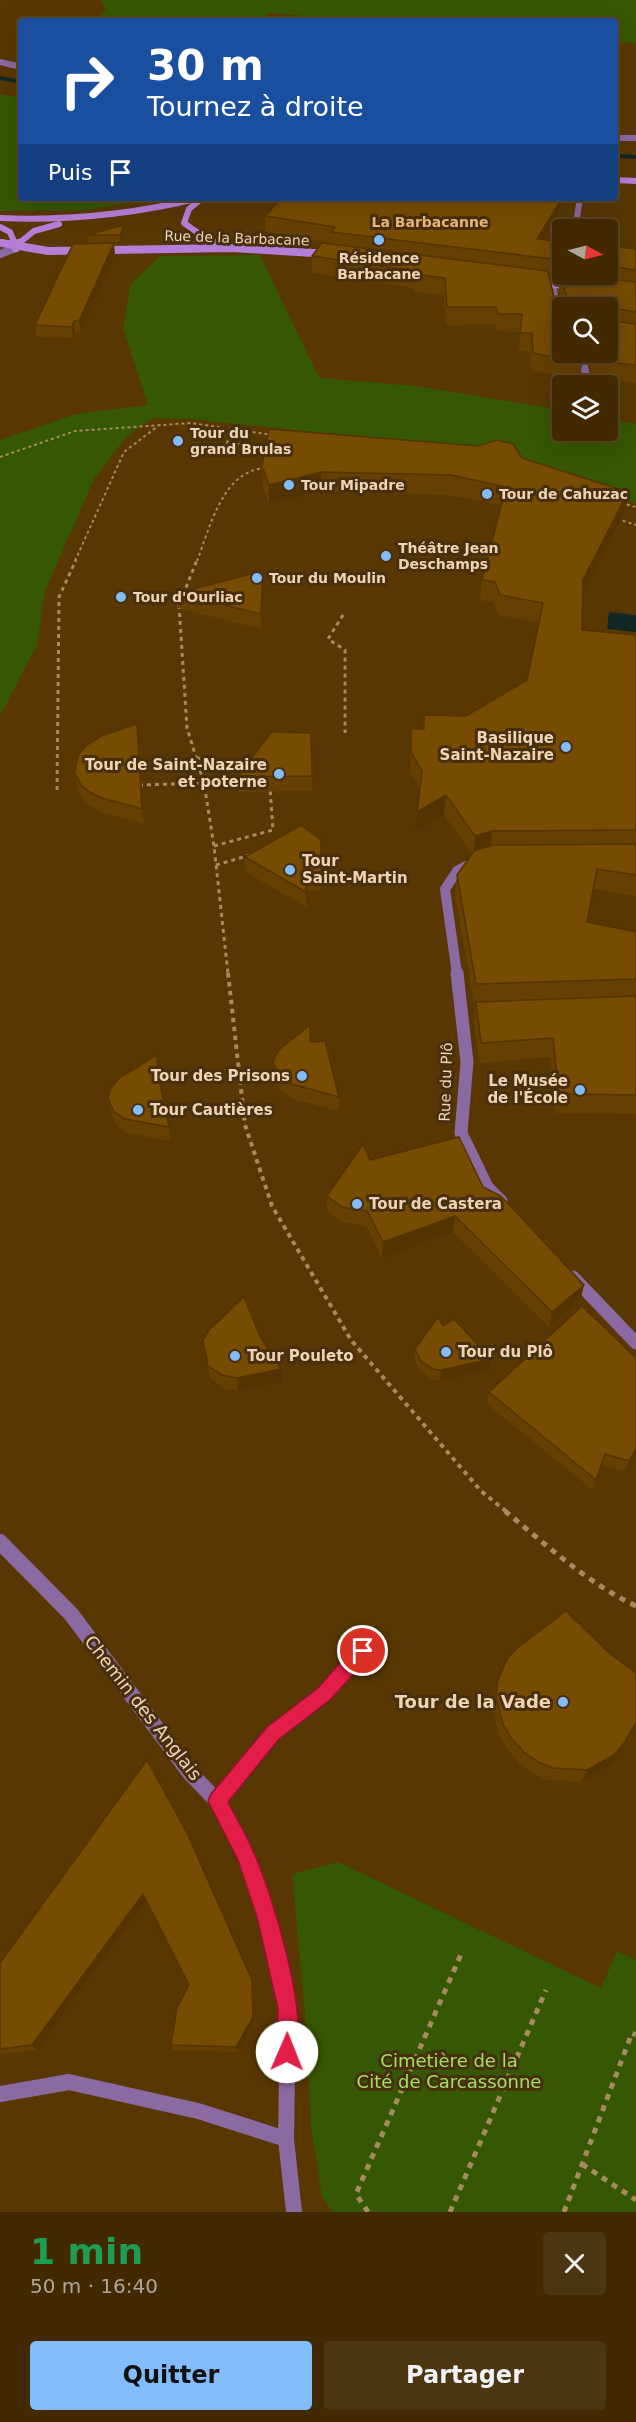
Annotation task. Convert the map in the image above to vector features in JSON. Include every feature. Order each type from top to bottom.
[{"type":"main road","points":[[618,180],[636,181]]},
{"type":"main road","points":[[16,248],[21,237],[29,232],[84,219],[140,212],[189,201]]},
{"type":"main road","points":[[198,201],[190,207],[184,217],[184,223],[208,240],[232,248]]},
{"type":"main road","points":[[0,218],[84,219]]},
{"type":"main road","points":[[0,227],[10,232],[16,248]]},
{"type":"main road","points":[[0,242],[16,248]]},
{"type":"main road","name":"Rue de la Barbacane","points":[[16,248],[232,248],[296,250],[342,256]]},
{"type":"main road","points":[[527,281],[552,284]]},
{"type":"main road","points":[[566,285],[581,286]]},
{"type":"street","points":[[0,63],[18,66]]},
{"type":"street","points":[[618,138],[636,138]]},
{"type":"street","points":[[577,219],[580,201]]},
{"type":"street","points":[[0,254],[16,248]]},
{"type":"street","name":"Rue du Plô","points":[[490,858],[472,862],[454,874],[446,885],[446,901],[469,1013],[461,1133],[487,1187],[511,1212]]},
{"type":"street","points":[[566,1270],[636,1343]]},
{"type":"street","name":"Chemin des Anglais","points":[[0,1542],[71,1614],[190,1773],[217,1801],[246,1857],[267,1917],[288,2009],[286,2139],[294,2212]]},
{"type":"street","points":[[217,1801],[273,1733],[324,1694],[363,1651]]},
{"type":"street","points":[[0,2094],[69,2082],[198,2111],[286,2139]]},
{"type":"path","points":[[0,457],[75,431],[159,425],[191,423],[283,437]]},
{"type":"path","points":[[57,790],[59,597],[124,452],[159,425]]},
{"type":"path","points":[[232,429],[226,443],[239,444],[238,446]]},
{"type":"path","points":[[236,451],[236,453],[277,456]]},
{"type":"path","points":[[276,468],[252,469],[225,492],[179,605],[187,728],[204,783],[214,846],[245,1125],[272,1206],[351,1340],[481,1491],[551,1549],[621,1599],[636,1606]]},
{"type":"path","points":[[612,499],[636,507]]},
{"type":"path","points":[[616,519],[636,525]]},
{"type":"path","points":[[343,615],[328,639],[345,650],[345,733]]},
{"type":"path","points":[[196,758],[252,764]]},
{"type":"path","points":[[129,785],[204,783]]},
{"type":"path","points":[[214,846],[273,830],[270,788]]},
{"type":"path","points":[[216,865],[250,855]]},
{"type":"path","points":[[368,2212],[356,2194],[462,1952]]},
{"type":"path","points":[[450,2212],[546,1990]]},
{"type":"path","points":[[564,2212],[632,2033],[636,2035]]},
{"type":"path","points":[[582,2164],[636,2200]]},
{"type":"green space","points":[[101,0],[636,0],[636,43],[618,43],[618,18],[325,18],[268,13],[265,18],[98,18],[106,9]]},
{"type":"green space","points":[[0,94],[18,97],[18,201],[138,201],[86,210],[0,211]]},
{"type":"green space","points":[[260,255],[319,378],[414,386],[552,408],[552,441],[618,441],[618,421],[636,424],[636,504],[548,466],[388,440],[190,419],[153,418],[127,436],[94,479],[45,591],[37,645],[0,716],[0,440],[76,414],[148,405],[123,328],[130,285],[160,256]]},
{"type":"green space","name":"Cimetière de la Cité de Carcassonne","points":[[338,1862],[601,1988],[617,1951],[636,1960],[636,2212],[333,2212],[322,2197],[311,2127],[306,2025],[292,1874]]},
{"type":"water","points":[[609,612],[636,615],[636,632],[607,629]]},
{"type":"building","points":[[279,201],[559,201],[537,239],[552,241],[552,259],[331,232],[335,227],[265,216]]},
{"type":"building","points":[[124,225],[120,235],[87,235]]},
{"type":"building","points":[[114,243],[79,321],[74,321],[72,327],[35,325],[73,244]]},
{"type":"building","points":[[322,243],[548,271],[554,297],[552,297],[552,357],[533,353],[532,333],[520,333],[522,314],[498,314],[496,307],[447,307],[445,278],[414,274],[416,271],[312,256]]},
{"type":"building","points":[[618,247],[636,249],[636,270],[618,267]]},
{"type":"building","points":[[618,280],[636,282],[636,312],[618,309],[618,297],[567,297],[563,285],[618,285]]},
{"type":"building","points":[[618,321],[636,324],[636,365],[616,363],[618,363]]},
{"type":"building","points":[[269,429],[478,446],[497,440],[513,444],[522,458],[628,492],[583,580],[582,630],[636,635],[636,830],[492,831],[475,836],[446,795],[417,812],[422,771],[411,752],[411,729],[424,729],[424,715],[466,716],[527,680],[543,603],[500,595],[495,582],[482,580],[506,487],[451,475],[321,472],[269,485],[262,466]]},
{"type":"building","points":[[263,571],[261,614],[177,593]]},
{"type":"building","points":[[137,724],[142,809],[99,797],[81,785],[75,773],[78,755],[87,745],[101,736]]},
{"type":"building","points":[[271,732],[311,733],[312,776],[238,777]]},
{"type":"building","points":[[301,825],[321,840],[321,875],[306,876],[306,892],[245,857]]},
{"type":"building","points":[[636,844],[636,875],[597,869],[587,922],[636,932],[636,979],[476,984],[457,875],[474,851],[493,845]]},
{"type":"building","points":[[636,996],[636,1095],[559,1094],[553,1038],[481,1043],[476,1002]]},
{"type":"building","points":[[310,1025],[310,1042],[325,1041],[339,1097],[292,1084],[279,1075],[273,1062],[280,1049]]},
{"type":"building","name":"Tour Cautières","points":[[157,1055],[158,1073],[169,1127],[125,1119],[114,1112],[108,1098],[111,1088],[119,1078]]},
{"type":"building","points":[[459,1137],[483,1187],[501,1196],[584,1285],[552,1312],[455,1216],[383,1242],[367,1211],[342,1207],[327,1196],[363,1144],[370,1160]]},
{"type":"building","name":"Tour Pouleto","points":[[244,1297],[260,1336],[281,1369],[237,1378],[222,1375],[208,1366],[203,1340],[209,1330]]},
{"type":"building","points":[[582,1306],[636,1358],[636,1449],[629,1461],[605,1454],[596,1480],[489,1392]]},
{"type":"building","points":[[438,1317],[443,1326],[454,1319],[491,1359],[441,1370],[433,1369],[421,1361],[415,1349]]},
{"type":"building","name":"Tour de la Vade","points":[[566,1611],[608,1652],[636,1673],[636,1722],[615,1754],[587,1770],[553,1768],[538,1762],[524,1752],[511,1738],[503,1724],[496,1696],[498,1680],[507,1659],[516,1649]]},
{"type":"building","points":[[147,1760],[187,1833],[252,1980],[253,2017],[236,2047],[171,2045],[177,2008],[189,1985],[143,1894],[32,2045],[0,2049],[0,1963]]},
{"type":"waterway","points":[[0,78],[18,81]]},
{"type":"waterway","points":[[618,156],[636,157]]},
{"type":"place","name":"Résidence Barbacane","points":[[379,240]]},
{"type":"place","name":"Tour du grand Brulas","points":[[178,441]]},
{"type":"place","name":"Tour Mipadre","points":[[289,485]]},
{"type":"place","name":"Tour de Cahuzac","points":[[487,494]]},
{"type":"place","name":"Théâtre Jean Deschamps","points":[[386,556]]},
{"type":"place","name":"Tour du Moulin","points":[[257,578]]},
{"type":"place","name":"Tour d'Ourliac","points":[[121,597]]},
{"type":"place","name":"Basilique Saint-Nazaire","points":[[566,747]]},
{"type":"place","name":"Tour de Saint-Nazaire et poterne","points":[[279,774]]},
{"type":"place","name":"Tour Saint-Martin","points":[[290,870]]},
{"type":"place","name":"Tour des Prisons","points":[[302,1076]]},
{"type":"place","name":"Le Musée de l'École","points":[[580,1090]]},
{"type":"place","name":"Tour Cautières","points":[[138,1110]]},
{"type":"place","name":"Tour de Castera","points":[[357,1204]]},
{"type":"place","name":"Tour du Plô","points":[[446,1352]]},
{"type":"place","name":"Tour Pouleto","points":[[235,1356]]},
{"type":"place","name":"Tour de la Vade","points":[[563,1702]]},
{"type":"district","name":"La Barbacanne","points":[[430,222]]},
{"type":"route","points":[[287,2052],[288,2009],[267,1917],[246,1857],[217,1801],[273,1733],[324,1694],[363,1651]]}]
